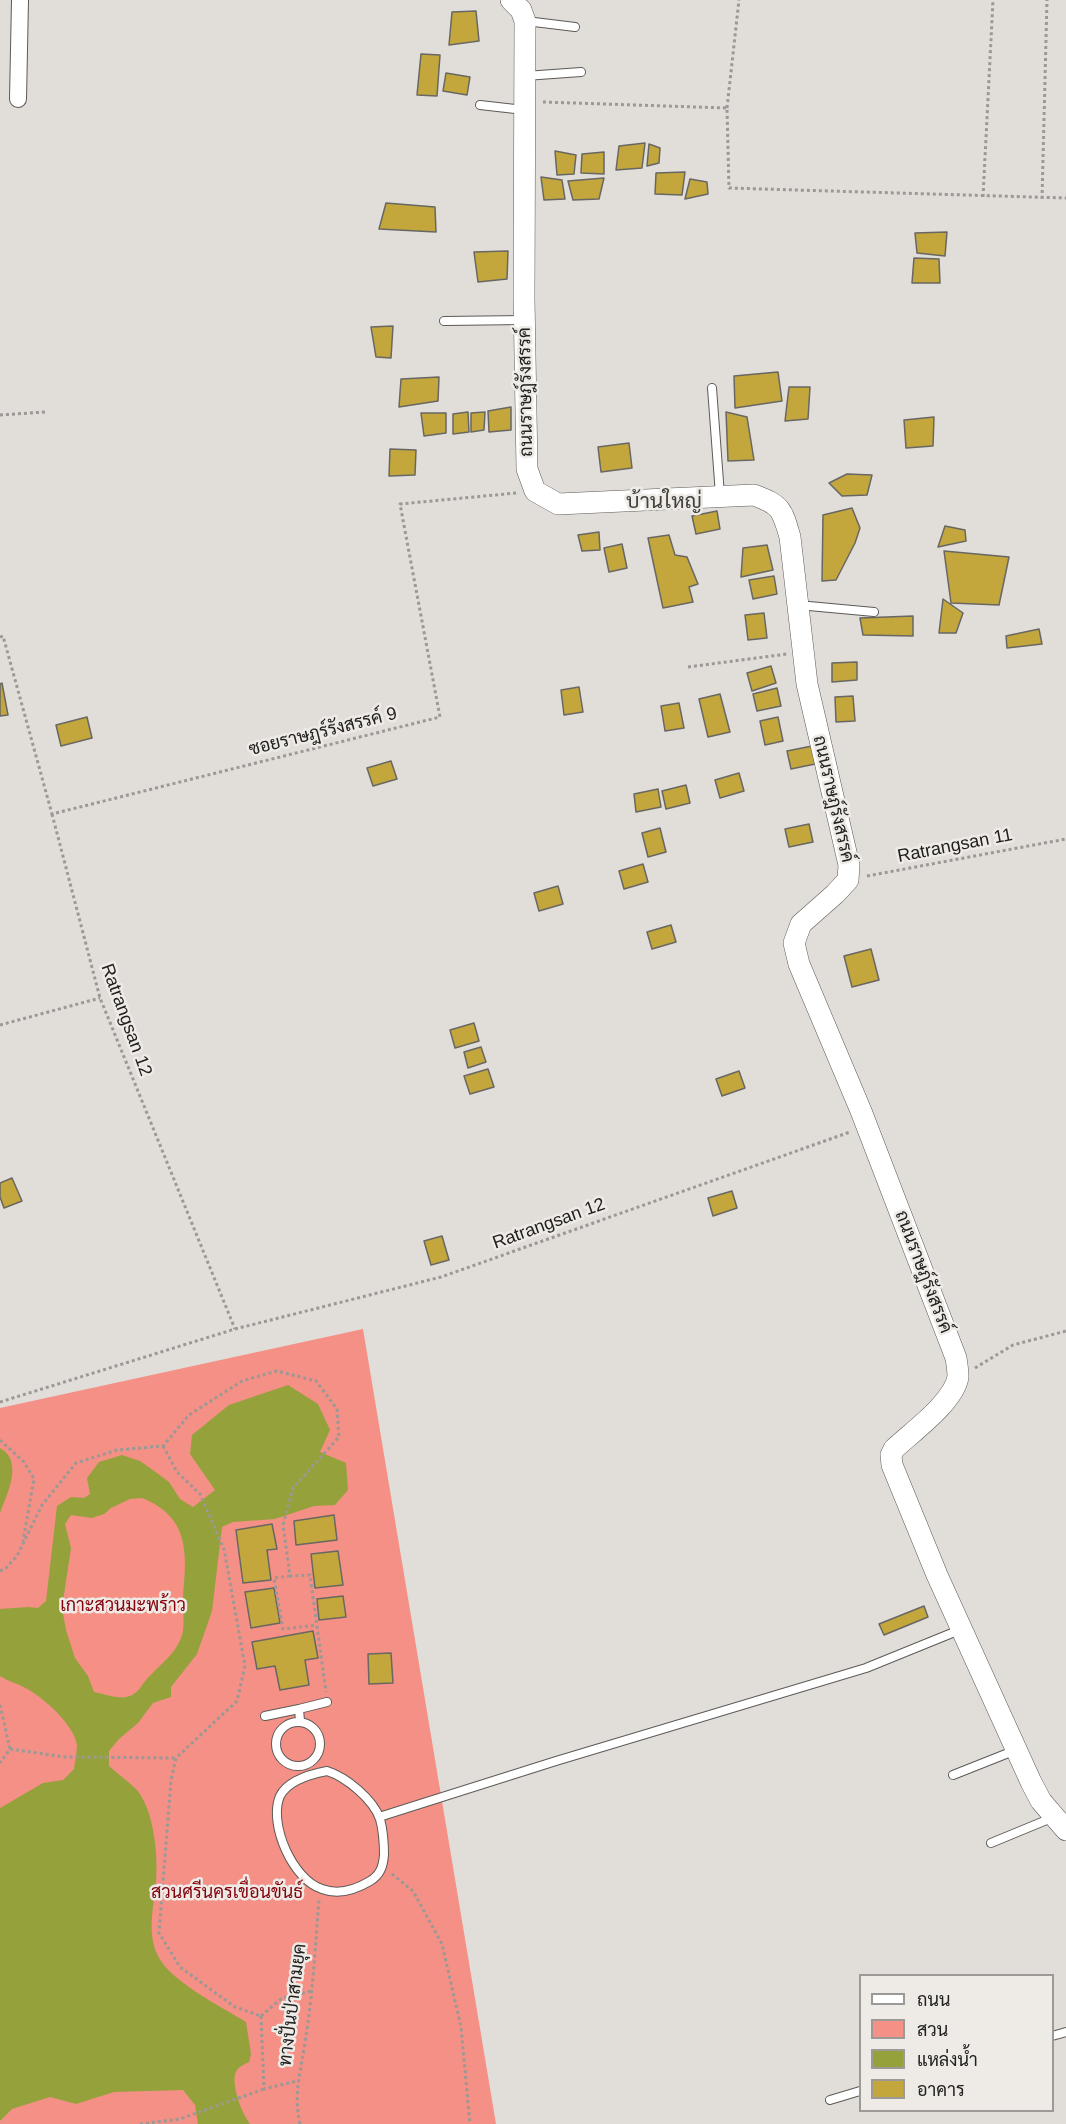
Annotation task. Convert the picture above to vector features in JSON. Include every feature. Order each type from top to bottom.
[{"type":"street","points":[[18,99],[20,0]]},
{"type":"street","points":[[511,0],[521,10],[525,21]]},
{"type":"street","name":"ถนนราษฎ์รังสรรค์","points":[[525,21],[527,469],[535,491],[558,504],[754,495],[776,503],[785,518],[790,537],[807,684],[849,865],[848,880],[801,924],[794,943],[799,964],[867,1126],[956,1358],[958,1378]]},
{"type":"street","points":[[958,1378],[951,1393],[940,1407],[894,1449],[891,1455],[892,1465],[962,1629],[1041,1802],[1060,1823]]},
{"type":"lane","points":[[525,21],[575,27]]},
{"type":"lane","points":[[525,76],[581,72]]},
{"type":"lane","points":[[480,105],[525,106]]},
{"type":"lane","points":[[444,321],[525,320]]},
{"type":"lane","points":[[712,388],[720,497]]},
{"type":"lane","points":[[798,604],[874,612]]},
{"type":"lane","points":[[379,1817],[866,1668],[962,1629]]},
{"type":"lane","points":[[265,1716],[327,1702]]},
{"type":"lane","points":[[299,1709],[300,1721]]},
{"type":"lane","points":[[307,1770],[285,1763],[278,1754],[277,1737],[285,1726],[300,1721],[313,1727],[319,1736],[321,1747],[319,1755],[307,1770],[280,1796],[278,1829],[283,1846],[294,1866],[320,1889],[343,1892],[361,1886],[375,1878],[383,1867],[384,1844],[379,1817],[363,1795],[346,1779],[327,1771],[307,1770]]},
{"type":"lane","points":[[953,1775],[1017,1749]]},
{"type":"lane","points":[[991,1843],[1060,1823]]},
{"type":"lane","points":[[830,2100],[859,2092]]},
{"type":"path","points":[[738,0],[727,108],[729,188],[1066,198]]},
{"type":"path","points":[[983,197],[993,0]]},
{"type":"path","points":[[1042,199],[1047,0]]},
{"type":"path","points":[[525,106],[727,108]]},
{"type":"path","points":[[0,415],[45,412]]},
{"type":"path","name":"ซอยราษฎร์รังสรรค์ 9","points":[[52,814],[440,717],[400,504],[535,491]]},
{"type":"path","points":[[0,637],[3,636],[52,814]]},
{"type":"path","points":[[688,668],[803,652]]},
{"type":"path","name":"Ratrangsan 12","points":[[52,814],[100,998],[235,1329]]},
{"type":"path","name":"Ratrangsan 11","points":[[848,880],[1066,839]]},
{"type":"path","points":[[0,1025],[100,998]]},
{"type":"path","name":"Ratrangsan 12","points":[[0,1402],[235,1329],[441,1277],[867,1126]]},
{"type":"path","points":[[958,1378],[1013,1346],[1066,1331]]},
{"type":"path","points":[[0,1571],[17,1556],[42,1505],[76,1463],[117,1450],[163,1446],[189,1415],[242,1381],[277,1371],[316,1381],[338,1409],[339,1437],[293,1488],[283,1525],[290,1576]]},
{"type":"path","points":[[0,1440],[24,1462],[34,1479],[23,1544]]},
{"type":"path","points":[[163,1446],[177,1472],[200,1494],[224,1549],[245,1666],[237,1701],[176,1758],[171,1780],[159,1933],[180,1967],[235,2007],[261,2016]]},
{"type":"path","points":[[317,1625],[283,1629],[274,1578],[310,1575],[317,1625],[327,1702]]},
{"type":"path","points":[[0,1705],[10,1749],[0,1763]]},
{"type":"path","points":[[10,1749],[65,1757],[176,1758]]},
{"type":"path","points":[[383,1867],[413,1892],[442,1944],[461,2027],[471,2124]]},
{"type":"path","name":"ทางปั่นป่าสามยุค","points":[[300,2124],[296,2107],[297,2081],[305,2044],[320,1889]]},
{"type":"path","points":[[261,2016],[282,1998],[311,1991]]},
{"type":"path","points":[[261,2016],[264,2089]]},
{"type":"path","points":[[140,2124],[180,2119],[264,2089],[297,2081]]},
{"type":"green space","name":"สวนศรีนครเขื่อนขันธ์","points":[[363,1329],[496,2124],[0,2124],[0,1408]]},
{"type":"green space","name":"เกาะสวนมะพร้าว","points":[[142,1498],[158,1506],[169,1516],[182,1539],[185,1566],[183,1629],[174,1650],[137,1691],[130,1696],[117,1697],[94,1692],[88,1676],[75,1658],[66,1630],[62,1608],[71,1548],[65,1524],[71,1515],[92,1518],[130,1499]]},
{"type":"water","points":[[288,1385],[318,1404],[330,1430],[320,1452],[346,1463],[348,1490],[335,1505],[314,1506],[275,1519],[233,1522],[222,1527],[212,1611],[197,1654],[171,1687],[171,1697],[153,1703],[138,1723],[109,1751],[109,1766],[137,1790],[152,1825],[157,1868],[152,1933],[158,1956],[165,1966],[185,1984],[246,2022],[251,2054],[249,2062],[237,2070],[235,2089],[243,2113],[250,2124],[198,2124],[195,2105],[183,2090],[114,2092],[76,2104],[50,2097],[12,2109],[0,2121],[0,1808],[43,1783],[63,1780],[74,1769],[77,1745],[71,1729],[51,1707],[36,1694],[0,1676],[0,1609],[38,1608],[46,1601],[57,1506],[71,1497],[84,1498],[90,1494],[87,1478],[99,1462],[122,1455],[140,1461],[169,1482],[180,1499],[193,1507],[215,1490],[190,1454],[192,1435],[229,1405]],"holes":[[[142,1498],[169,1515],[182,1538],[185,1566],[184,1624],[181,1638],[170,1656],[133,1695],[121,1697],[94,1692],[88,1676],[75,1658],[62,1608],[71,1548],[65,1524],[71,1515],[92,1518],[130,1499]]]},
{"type":"water","points":[[0,1448],[11,1461],[12,1478],[0,1513]]},
{"type":"building","points":[[476,11],[479,41],[449,45],[452,12]]},
{"type":"building","points":[[421,54],[440,55],[437,96],[417,95]]},
{"type":"building","points":[[446,73],[470,77],[467,95],[443,91]]},
{"type":"building","points":[[645,143],[642,168],[616,170],[619,146]]},
{"type":"building","points":[[649,144],[660,148],[659,163],[647,166]]},
{"type":"building","points":[[555,151],[576,155],[574,174],[557,175]]},
{"type":"building","points":[[604,152],[604,174],[581,173],[582,154]]},
{"type":"building","points":[[685,172],[682,195],[655,194],[656,173]]},
{"type":"building","points":[[541,177],[562,180],[565,199],[544,200]]},
{"type":"building","points":[[604,178],[599,199],[573,200],[568,181]]},
{"type":"building","points":[[690,179],[707,182],[708,194],[685,199]]},
{"type":"building","points":[[386,203],[435,207],[436,232],[379,229]]},
{"type":"building","points":[[947,232],[945,256],[917,253],[915,233]]},
{"type":"building","points":[[508,251],[507,279],[478,282],[474,252]]},
{"type":"building","points":[[914,258],[939,259],[940,283],[912,283]]},
{"type":"building","points":[[393,326],[391,358],[376,357],[371,327]]},
{"type":"building","points":[[778,372],[782,401],[735,408],[734,376]]},
{"type":"building","points":[[439,377],[438,401],[399,407],[401,379]]},
{"type":"building","points":[[789,387],[810,387],[808,419],[785,421]]},
{"type":"building","points":[[511,407],[511,430],[489,432],[488,411]]},
{"type":"building","points":[[468,412],[469,432],[453,434],[453,414]]},
{"type":"building","points":[[485,412],[484,430],[471,432],[471,413]]},
{"type":"building","points":[[726,412],[747,417],[754,460],[728,461]]},
{"type":"building","points":[[421,413],[446,413],[446,433],[424,436]]},
{"type":"building","points":[[934,417],[933,446],[906,448],[904,420]]},
{"type":"building","points":[[629,443],[632,468],[601,472],[598,447]]},
{"type":"building","points":[[390,449],[416,450],[415,475],[389,476]]},
{"type":"building","points":[[847,474],[872,475],[867,495],[842,496],[829,483]]},
{"type":"building","points":[[852,508],[860,528],[855,543],[836,580],[822,581],[823,515]]},
{"type":"building","points":[[717,511],[720,529],[696,534],[692,516]]},
{"type":"building","points":[[945,526],[965,530],[966,541],[938,547]]},
{"type":"building","points":[[599,532],[600,550],[582,551],[578,535]]},
{"type":"building","points":[[669,535],[675,555],[687,557],[698,584],[689,587],[693,602],[663,608],[648,538]]},
{"type":"building","points":[[622,544],[627,568],[609,572],[604,548]]},
{"type":"building","points":[[767,545],[773,570],[741,577],[743,548]]},
{"type":"building","points":[[944,551],[1009,557],[999,605],[951,603]]},
{"type":"building","points":[[774,576],[777,594],[753,599],[749,580]]},
{"type":"building","points":[[943,599],[963,613],[956,633],[939,633]]},
{"type":"building","points":[[764,613],[767,638],[748,640],[745,615]]},
{"type":"building","points":[[913,616],[913,636],[863,635],[860,618]]},
{"type":"building","points":[[1039,629],[1042,644],[1007,648],[1006,636]]},
{"type":"building","points":[[857,662],[857,680],[832,682],[832,663]]},
{"type":"building","points":[[771,666],[776,683],[752,691],[747,673]]},
{"type":"building","points":[[2,683],[8,715],[0,716],[0,684]]},
{"type":"building","points":[[579,687],[583,712],[564,715],[561,690]]},
{"type":"building","points":[[777,688],[781,706],[757,711],[753,694]]},
{"type":"building","points":[[720,694],[730,732],[708,737],[699,699]]},
{"type":"building","points":[[853,696],[855,721],[836,722],[835,697]]},
{"type":"building","points":[[679,703],[684,728],[665,731],[661,706]]},
{"type":"building","points":[[87,717],[92,738],[61,746],[56,725]]},
{"type":"building","points":[[778,717],[783,741],[765,745],[760,721]]},
{"type":"building","points":[[812,746],[815,764],[791,769],[787,751]]},
{"type":"building","points":[[391,761],[397,779],[373,786],[367,768]]},
{"type":"building","points":[[739,773],[744,791],[720,798],[715,780]]},
{"type":"building","points":[[686,785],[690,803],[666,809],[662,791]]},
{"type":"building","points":[[658,789],[661,807],[636,812],[634,794]]},
{"type":"building","points":[[809,824],[813,842],[789,847],[785,829]]},
{"type":"building","points":[[660,828],[666,852],[648,857],[642,833]]},
{"type":"building","points":[[643,864],[648,882],[624,889],[619,871]]},
{"type":"building","points":[[558,886],[563,904],[539,911],[534,893]]},
{"type":"building","points":[[671,925],[676,942],[652,949],[647,932]]},
{"type":"building","points":[[871,949],[879,980],[852,987],[844,956]]},
{"type":"building","points":[[474,1023],[479,1041],[455,1048],[450,1030]]},
{"type":"building","points":[[481,1047],[486,1062],[468,1068],[464,1052]]},
{"type":"building","points":[[488,1069],[494,1087],[470,1094],[464,1076]]},
{"type":"building","points":[[739,1071],[745,1088],[722,1096],[716,1079]]},
{"type":"building","points":[[12,1178],[22,1201],[4,1208],[0,1197],[0,1183]]},
{"type":"building","points":[[732,1191],[737,1208],[713,1216],[708,1198]]},
{"type":"building","points":[[442,1236],[449,1260],[431,1265],[424,1241]]},
{"type":"building","points":[[334,1515],[337,1540],[296,1545],[294,1521]]},
{"type":"building","points":[[272,1524],[277,1549],[267,1550],[271,1580],[243,1583],[236,1530]]},
{"type":"building","points":[[338,1551],[343,1585],[315,1588],[311,1554]]},
{"type":"building","points":[[274,1588],[280,1623],[251,1628],[245,1592]]},
{"type":"building","points":[[343,1596],[346,1617],[319,1620],[317,1599]]},
{"type":"building","points":[[924,1606],[928,1617],[884,1635],[879,1624]]},
{"type":"building","points":[[313,1631],[318,1658],[305,1660],[309,1685],[280,1690],[275,1666],[257,1669],[252,1642]]},
{"type":"building","points":[[391,1653],[393,1683],[369,1684],[368,1654]]},
{"type":"district","name":"บ้านใหญ่","points":[[664,502]]}]
